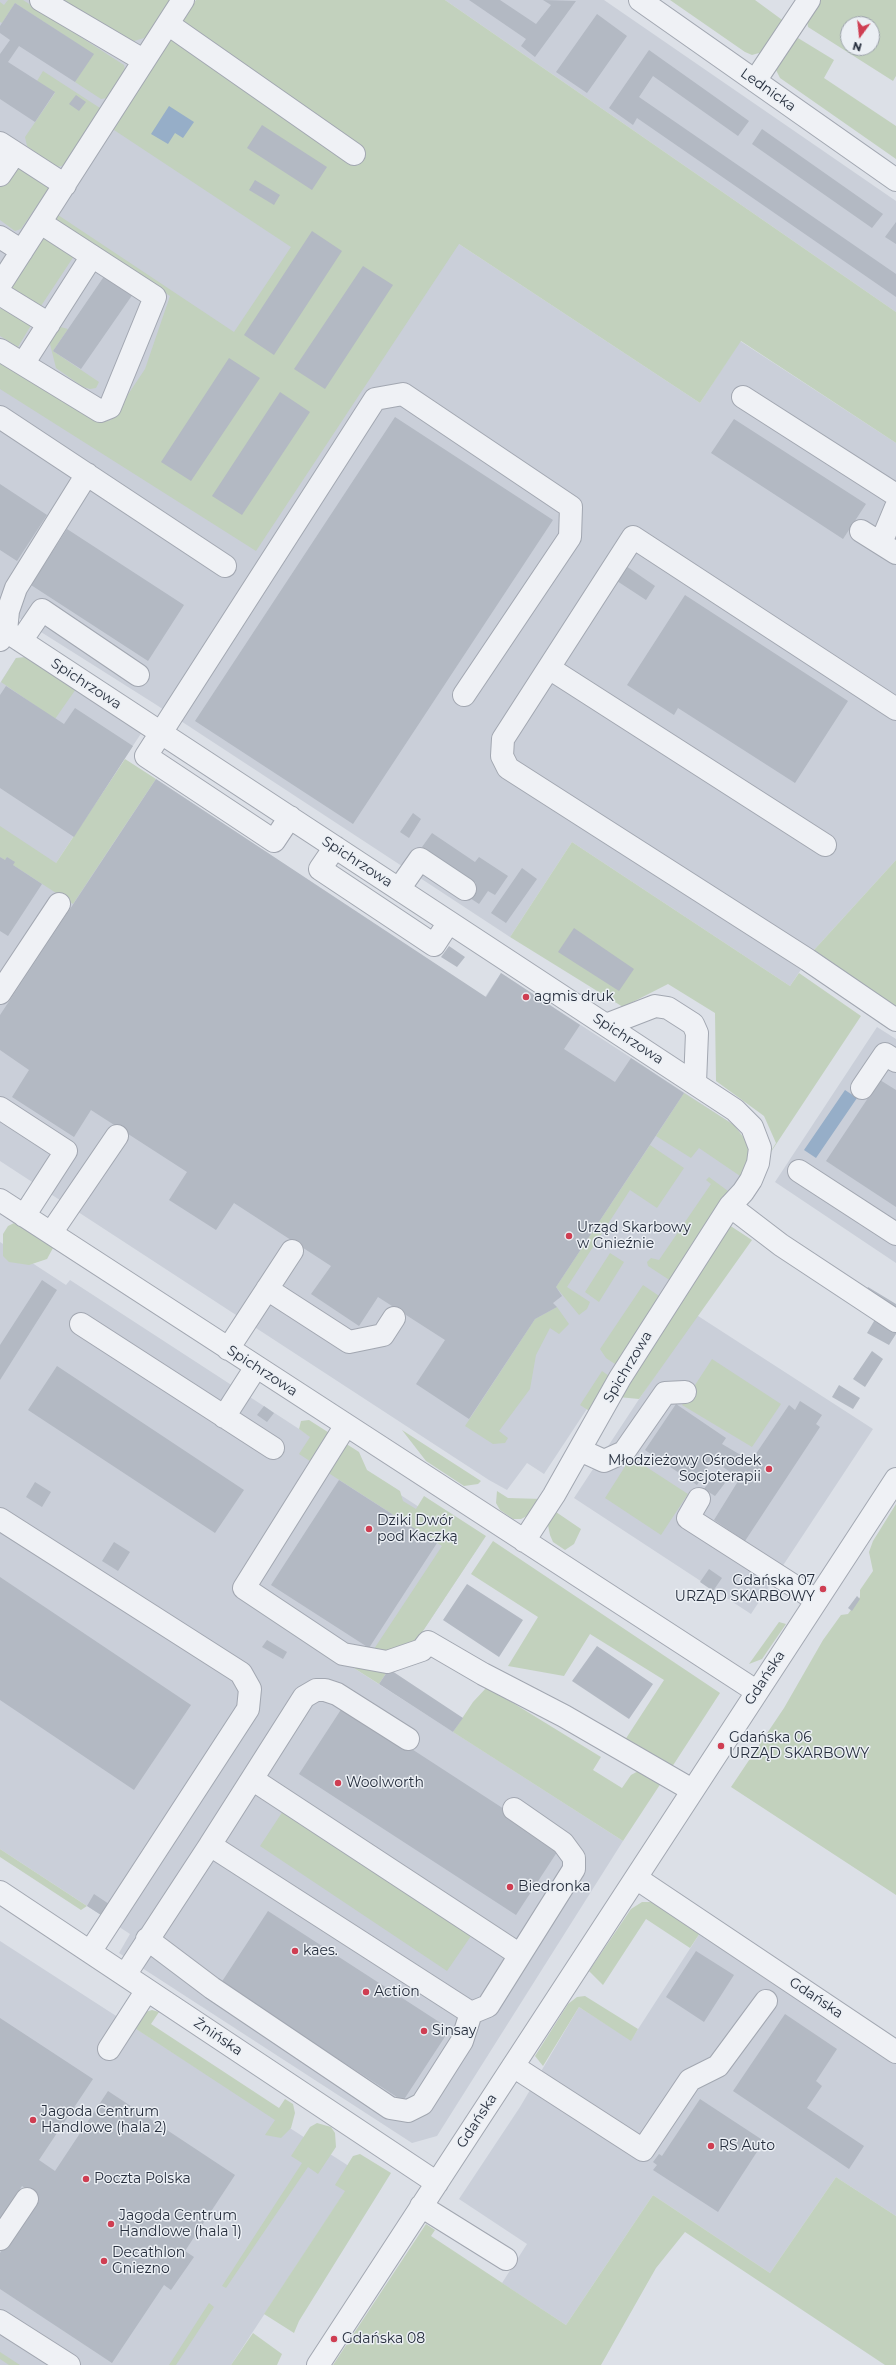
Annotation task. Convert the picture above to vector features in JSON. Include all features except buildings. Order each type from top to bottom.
[{"type":"street","points":[[41,0],[143,60]]},
{"type":"street","points":[[0,285],[41,223],[143,60],[183,0]]},
{"type":"street","name":"Lednicka","points":[[640,0],[896,180]]},
{"type":"street","points":[[755,81],[809,0]]},
{"type":"street","points":[[168,24],[354,154]]},
{"type":"street","points":[[0,175],[7,148],[65,185]]},
{"type":"street","points":[[0,350],[100,411],[110,407],[155,297],[41,223]]},
{"type":"street","points":[[0,237],[22,251]]},
{"type":"street","points":[[23,364],[92,256]]},
{"type":"street","points":[[0,294],[49,324]]},
{"type":"street","points":[[161,733],[375,399],[403,394],[571,507],[570,537],[464,695]]},
{"type":"street","points":[[743,397],[896,495]]},
{"type":"street","points":[[0,417],[225,566]]},
{"type":"street","points":[[7,632],[8,611],[16,588],[87,474]]},
{"type":"street","points":[[862,531],[888,548],[896,507]]},
{"type":"street","points":[[896,709],[633,537],[503,739],[502,756],[508,768],[801,956],[896,1020]]},
{"type":"street","points":[[7,632],[42,610],[138,675]]},
{"type":"street","name":"Spichrzowa","points":[[7,632],[161,733],[146,756],[274,841],[290,817],[695,1083],[735,1110],[752,1127],[760,1148],[758,1163],[751,1180],[743,1192],[730,1206],[620,1378],[580,1450],[524,1541]]},
{"type":"street","points":[[549,668],[825,845]]},
{"type":"street","points":[[335,847],[320,869],[434,945],[449,922]]},
{"type":"street","points":[[399,889],[420,858],[465,889]]},
{"type":"street","points":[[0,993],[59,904]]},
{"type":"street","points":[[606,1025],[655,1006],[668,1008],[693,1024],[697,1033],[695,1083]]},
{"type":"street","points":[[862,1088],[885,1054],[896,1062]]},
{"type":"street","points":[[0,1108],[66,1150],[24,1216]]},
{"type":"street","points":[[51,1233],[117,1136]]},
{"type":"street","points":[[799,1171],[896,1234]]},
{"type":"street","name":"Spichrzowa","points":[[0,1200],[756,1691]]},
{"type":"street","points":[[730,1206],[781,1245],[896,1321]]},
{"type":"street","points":[[228,1349],[292,1251]]},
{"type":"street","points":[[267,1289],[349,1342],[383,1335],[394,1318]]},
{"type":"street","points":[[81,1324],[273,1448]]},
{"type":"street","points":[[224,1417],[256,1367]]},
{"type":"street","points":[[580,1450],[604,1461],[624,1452],[665,1392],[685,1392]]},
{"type":"street","points":[[346,1425],[244,1588],[343,1654],[387,1662],[422,1650],[428,1642],[483,1674],[564,1716],[692,1790]]},
{"type":"street","name":"Gdańska","points":[[318,2365],[636,1878],[756,1691],[896,1479]]},
{"type":"street","points":[[699,1499],[688,1518],[816,1600]]},
{"type":"street","points":[[1,1523],[241,1673],[250,1689],[248,1709],[90,1952]]},
{"type":"street","points":[[125,1975],[304,1697],[316,1690],[325,1690],[337,1694],[408,1739]]},
{"type":"street","points":[[252,1779],[520,1954]]},
{"type":"street","points":[[147,1939],[212,1988],[390,2108],[408,2111],[422,2104],[462,2041],[472,2013],[488,2006],[574,1870],[574,1858],[563,1842],[514,1809]]},
{"type":"street","points":[[210,1845],[472,2013]]},
{"type":"street","name":"Gdańska","points":[[636,1878],[896,2052]]},
{"type":"street","name":"Żnińska","points":[[0,1892],[436,2183]]},
{"type":"street","points":[[109,2049],[147,1990]]},
{"type":"street","points":[[513,2066],[643,2150],[690,2080],[718,2066],[766,2001]]},
{"type":"street","points":[[1,2236],[27,2199]]},
{"type":"street","points":[[421,2206],[506,2258]]},
{"type":"street","points":[[0,2321],[69,2365]]},
{"type":"shaded area","points":[[0,0],[141,0],[459,244],[700,403],[740,341],[896,443],[896,860],[814,950],[790,986],[572,842],[510,937],[155,704],[3,608],[0,612]]},
{"type":"shaded area","points":[[445,0],[604,0],[896,201],[896,312]]},
{"type":"shaded area","points":[[27,657],[142,732],[56,863],[87,882],[156,779],[485,997],[501,973],[734,1125],[751,1160],[544,1474],[527,1463],[507,1490],[489,1480],[0,1161],[0,683],[16,658]]},
{"type":"shaded area","points":[[877,1027],[896,1039],[896,1263],[775,1182]]},
{"type":"shaded area","points":[[0,1242],[66,1285],[70,1280],[479,1546],[415,1643],[383,1655],[321,1647],[623,1841],[437,2136],[412,2143],[119,1953],[130,1934],[0,1849]]},
{"type":"shaded area","points":[[695,1314],[873,1429],[751,1614],[574,1498]]},
{"type":"shaded area","points":[[702,1930],[896,2060],[896,2216],[836,2177],[770,2273],[653,2195],[566,2325],[502,2283],[527,2244],[459,2199],[520,2107],[579,2007],[631,2040]]},
{"type":"shaded area","points":[[0,1941],[358,2172],[231,2365],[0,2365]]},
{"type":"green space","points":[[8,0],[23,0],[124,65],[125,70],[107,98],[101,99],[75,82],[93,54],[15,3],[2,23],[0,22],[0,2],[4,5]]},
{"type":"green space","points":[[63,0],[172,0],[155,26],[144,38],[134,41],[121,37]]},
{"type":"green space","points":[[196,0],[445,0],[896,312],[896,443],[741,341],[700,403],[459,244],[256,551],[0,389],[0,360],[95,421],[101,422],[111,420],[145,369],[170,296],[52,218],[55,213],[234,332],[291,247],[111,128]]},
{"type":"green space","points":[[670,0],[755,0],[785,22],[766,51],[752,55],[745,52]]},
{"type":"green space","points":[[820,0],[896,0],[896,76],[893,81],[854,56],[880,56],[880,16],[840,16],[840,47],[808,27],[807,20]]},
{"type":"green space","points":[[798,38],[834,60],[824,78],[896,126],[896,159],[780,78],[776,70],[777,63],[792,40]]},
{"type":"green space","points":[[43,71],[100,108],[68,161],[62,166],[56,167],[27,146],[25,137],[55,93],[37,81]]},
{"type":"green space","points":[[19,164],[49,188],[21,229],[15,231],[0,220],[0,185]]},
{"type":"green space","points":[[41,234],[76,253],[39,309],[10,289]]},
{"type":"green space","points":[[7,307],[33,322],[18,347],[0,336],[0,309]]},
{"type":"green space","points":[[57,326],[68,329],[53,351],[99,382],[96,388],[90,389],[83,387],[56,368],[49,340]]},
{"type":"green space","points":[[27,657],[76,689],[55,719],[1,682],[16,658]]},
{"type":"green space","points":[[125,759],[156,779],[73,904],[13,865],[7,857],[5,860],[0,857],[0,826],[56,863]]},
{"type":"green space","points":[[572,842],[790,986],[799,973],[861,1016],[757,1173],[776,1143],[764,1116],[716,1081],[715,1013],[668,984],[623,1007],[510,937]]},
{"type":"green space","points":[[896,860],[896,1007],[814,950]]},
{"type":"green space","points":[[684,1093],[734,1125],[748,1143],[751,1160],[743,1178],[699,1148],[691,1158],[656,1136]]},
{"type":"green space","points":[[650,1145],[684,1168],[657,1208],[630,1190],[567,1287],[590,1302],[587,1309],[579,1315],[556,1287]]},
{"type":"green space","points":[[709,1177],[728,1191],[729,1199],[674,1283],[648,1266],[647,1262],[651,1258],[659,1260],[711,1184],[706,1180]]},
{"type":"green space","points":[[14,1223],[49,1243],[53,1248],[47,1259],[29,1265],[9,1262],[3,1256],[3,1234],[8,1226]]},
{"type":"green space","points":[[726,1223],[752,1240],[639,1399],[608,1396]]},
{"type":"green space","points":[[610,1253],[624,1262],[599,1302],[585,1292]]},
{"type":"green space","points":[[643,1285],[665,1300],[621,1368],[606,1358],[600,1349]]},
{"type":"green space","points":[[557,1307],[569,1324],[559,1334],[550,1328],[536,1355],[530,1389],[499,1431],[508,1438],[505,1443],[493,1444],[465,1426],[535,1319]]},
{"type":"green space","points":[[712,1359],[781,1404],[752,1447],[682,1405]]},
{"type":"green space","points":[[602,1371],[612,1378],[591,1412],[580,1405]]},
{"type":"green space","points":[[309,1420],[359,1452],[367,1470],[400,1491],[403,1501],[416,1509],[424,1496],[486,1536],[415,1643],[383,1655],[374,1649],[442,1546],[299,1454],[310,1437],[299,1429],[301,1421]]},
{"type":"green space","points":[[402,1430],[481,1481],[478,1484],[464,1486],[426,1461]]},
{"type":"green space","points":[[631,1457],[688,1494],[661,1535],[605,1498]]},
{"type":"green space","points":[[497,1491],[508,1498],[543,1499],[529,1515],[521,1519],[513,1519],[500,1510],[496,1503]]},
{"type":"green space","points":[[896,1504],[896,1895],[731,1787],[784,1708],[823,1640],[841,1615],[848,1614],[860,1597],[860,1590],[873,1571],[869,1552],[873,1541]]},
{"type":"green space","points":[[556,1512],[581,1529],[574,1544],[565,1550],[553,1542],[550,1535],[548,1525]]},
{"type":"green space","points":[[493,1541],[720,1693],[670,1770],[623,1743],[664,1680],[590,1634],[564,1676],[508,1666],[538,1617],[471,1574]]},
{"type":"green space","points":[[779,1622],[786,1624],[762,1659],[749,1664]]},
{"type":"green space","points":[[338,1658],[389,1669],[379,1684]]},
{"type":"green space","points":[[487,1687],[601,1757],[593,1770],[622,1788],[631,1775],[642,1769],[663,1780],[623,1841],[453,1732],[473,1702]]},
{"type":"green space","points":[[283,1811],[471,1936],[447,1971],[260,1846]]},
{"type":"green space","points":[[0,1849],[87,1906],[81,1910],[0,1857]]},
{"type":"green space","points":[[642,1902],[659,1902],[702,1930],[690,1948],[646,1919],[603,1985],[589,1971],[631,1909]]},
{"type":"green space","points":[[585,1996],[638,2029],[631,2041],[579,2007],[543,2066],[535,2056],[568,2004],[577,1997]]},
{"type":"green space","points":[[152,2010],[159,2012],[151,2024],[279,2108],[285,2099],[293,2104],[295,2113],[291,2128],[281,2138],[265,2135],[275,2120],[133,2027],[145,2012]]},
{"type":"green space","points":[[317,2123],[331,2127],[335,2133],[336,2147],[318,2174],[308,2167],[226,2288],[222,2286],[302,2163],[291,2156],[310,2127]]},
{"type":"green space","points":[[360,2154],[391,2173],[299,2321],[294,2333],[264,2314],[345,2191],[335,2185],[353,2156]]},
{"type":"green space","points":[[836,2177],[896,2216],[896,2365],[885,2365],[685,2232],[656,2268],[601,2365],[333,2365],[426,2224],[435,2230],[431,2236],[566,2325],[653,2195],[770,2273]]},
{"type":"green space","points":[[209,2303],[214,2307],[176,2365],[169,2365]]},
{"type":"green space","points":[[253,2333],[282,2354],[277,2365],[231,2365]]},
{"type":"green space","points":[[0,2352],[20,2365],[9,2365],[0,2359]]},
{"type":"water","points":[[169,106],[194,122],[183,138],[175,133],[168,144],[151,134]]},
{"type":"water","points":[[845,1090],[857,1098],[816,1158],[804,1150]]},
{"type":"place","name":"agmis druk","points":[[526,997]]},
{"type":"place","name":"Urząd Skarbowy w Gnieźnie","points":[[569,1236]]},
{"type":"place","name":"Młodzieżowy Ośrodek Socjoterapii","points":[[769,1469]]},
{"type":"place","name":"Dziki Dwór pod Kaczką","points":[[369,1529]]},
{"type":"place","name":"Gdańska 07 URZĄD SKARBOWY","points":[[823,1589]]},
{"type":"place","name":"Gdańska 06 URZĄD SKARBOWY","points":[[721,1746]]},
{"type":"place","name":"Woolworth","points":[[338,1783]]},
{"type":"place","name":"Biedronka","points":[[510,1887]]},
{"type":"place","name":"kaes.","points":[[295,1951]]},
{"type":"place","name":"Action","points":[[366,1992]]},
{"type":"place","name":"Sinsay","points":[[424,2031]]},
{"type":"place","name":"Jagoda Centrum Handlowe (hala 2)","points":[[33,2120]]},
{"type":"place","name":"RS Auto","points":[[711,2146]]},
{"type":"place","name":"Poczta Polska","points":[[86,2179]]},
{"type":"place","name":"Jagoda Centrum Handlowe (hala 1)","points":[[111,2224]]},
{"type":"place","name":"Decathlon Gniezno","points":[[104,2261]]},
{"type":"place","name":"Gdańska 08","points":[[334,2339]]}]
